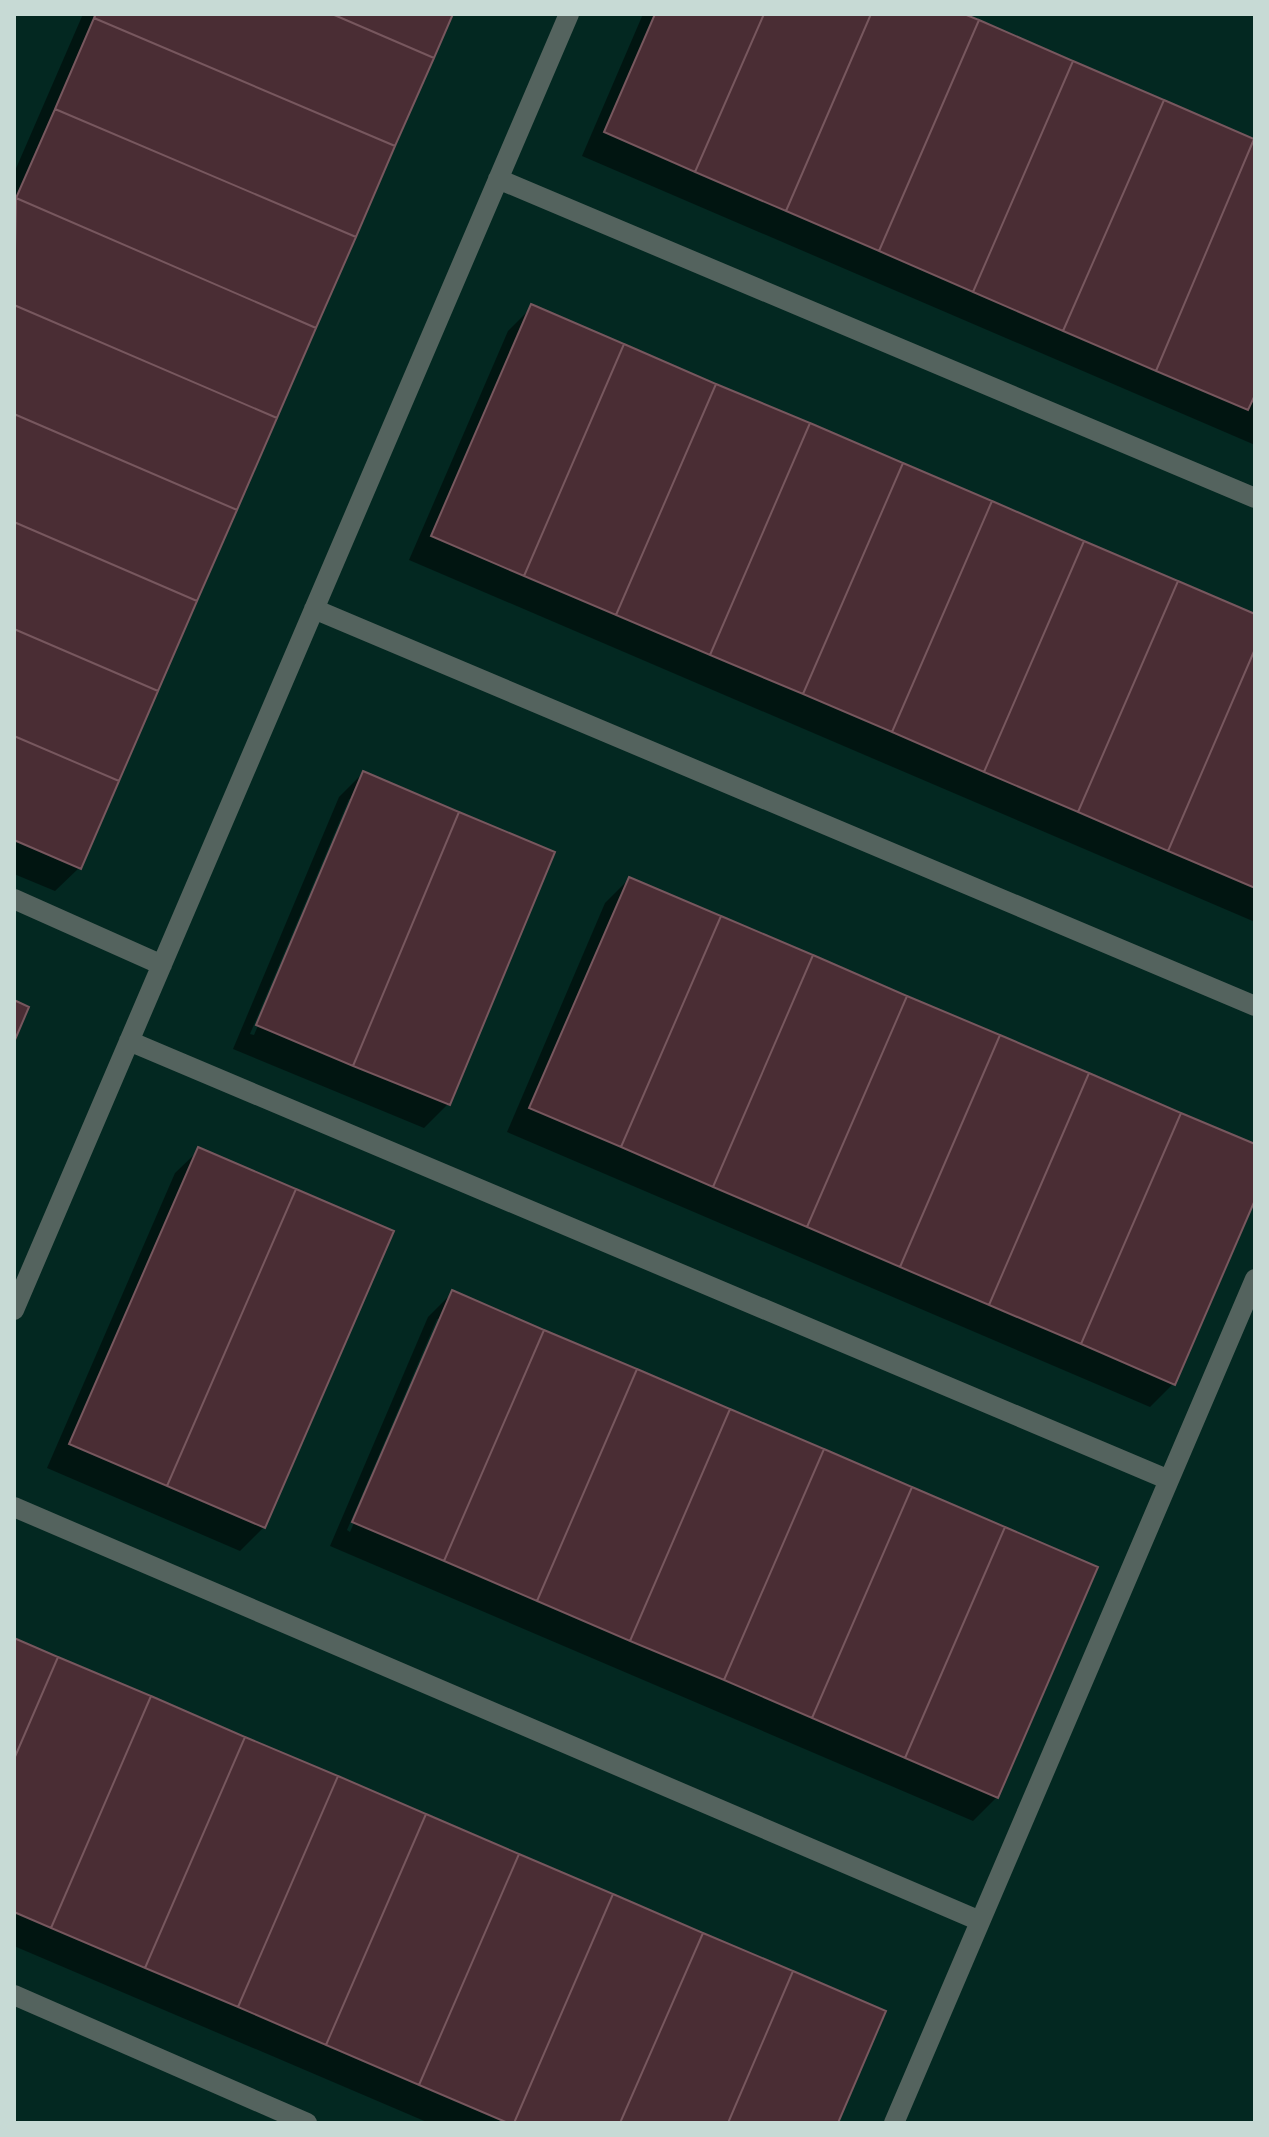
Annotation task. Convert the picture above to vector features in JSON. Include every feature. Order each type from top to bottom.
[{"type":"lane","points":[[14,1310],[569,14]]},
{"type":"lane","points":[[498,179],[1255,498]]},
{"type":"lane","points":[[314,609],[1255,1006]]},
{"type":"lane","points":[[14,899],[162,965]]},
{"type":"lane","points":[[129,1041],[1169,1480]]},
{"type":"lane","points":[[894,2123],[1255,1279]]},
{"type":"lane","points":[[14,1507],[980,1921]]},
{"type":"lane","points":[[14,1995],[307,2123]]},
{"type":"building","points":[[96,14],[332,14],[434,58],[395,146],[94,18]]},
{"type":"building","points":[[332,14],[453,14],[434,58]]},
{"type":"building","points":[[655,14],[764,14],[695,172],[604,132]]},
{"type":"building","points":[[764,14],[871,14],[786,211],[695,172]]},
{"type":"building","points":[[871,14],[964,14],[979,20],[879,251],[786,211]]},
{"type":"building","points":[[94,18],[395,146],[356,237],[55,109]]},
{"type":"building","points":[[979,20],[1073,61],[973,292],[879,251]]},
{"type":"building","points":[[1073,61],[1164,100],[1063,331],[973,292]]},
{"type":"building","points":[[1164,100],[1254,139],[1156,371],[1063,331]]},
{"type":"building","points":[[55,109],[356,237],[316,328],[16,198]]},
{"type":"building","points":[[1254,139],[1255,395],[1248,410],[1156,371]]},
{"type":"building","points":[[16,198],[316,328],[277,418],[14,305]]},
{"type":"building","points":[[531,304],[624,344],[524,576],[431,536]]},
{"type":"building","points":[[14,305],[277,418],[237,510],[14,414]]},
{"type":"building","points":[[624,344],[716,384],[616,615],[524,576]]},
{"type":"building","points":[[716,384],[810,423],[710,655],[616,615]]},
{"type":"building","points":[[14,414],[237,510],[197,601],[14,522]]},
{"type":"building","points":[[810,423],[903,463],[803,694],[710,655]]},
{"type":"building","points":[[903,463],[992,501],[892,732],[803,694]]},
{"type":"building","points":[[992,501],[1084,541],[984,772],[892,732]]},
{"type":"building","points":[[14,522],[197,601],[158,691],[14,629]]},
{"type":"building","points":[[1084,541],[1178,581],[1078,812],[984,772]]},
{"type":"building","points":[[1178,581],[1255,614],[1255,649],[1168,851],[1078,812]]},
{"type":"building","points":[[14,629],[158,691],[119,781],[14,736]]},
{"type":"building","points":[[1255,649],[1255,888],[1168,851]]},
{"type":"building","points":[[14,736],[119,781],[81,869],[14,840]]},
{"type":"building","points":[[363,771],[459,812],[353,1066],[256,1025]]},
{"type":"building","points":[[459,812],[555,852],[450,1105],[353,1066]]},
{"type":"building","points":[[629,877],[721,916],[621,1147],[529,1108]]},
{"type":"building","points":[[721,916],[813,955],[713,1187],[621,1147]]},
{"type":"building","points":[[813,955],[907,996],[807,1227],[713,1187]]},
{"type":"building","points":[[907,996],[1000,1035],[900,1267],[807,1227]]},
{"type":"building","points":[[14,1000],[29,1007],[14,1042]]},
{"type":"building","points":[[1000,1035],[1089,1073],[989,1305],[900,1267]]},
{"type":"building","points":[[1089,1073],[1181,1113],[1081,1344],[989,1305]]},
{"type":"building","points":[[1181,1113],[1255,1144],[1255,1200],[1175,1385],[1081,1344]]},
{"type":"building","points":[[198,1147],[296,1189],[167,1486],[69,1444]]},
{"type":"building","points":[[296,1189],[394,1231],[265,1528],[167,1486]]},
{"type":"building","points":[[452,1290],[544,1330],[444,1561],[352,1522]]},
{"type":"building","points":[[544,1330],[637,1369],[537,1601],[444,1561]]},
{"type":"building","points":[[637,1369],[730,1409],[630,1641],[537,1601]]},
{"type":"building","points":[[730,1409],[824,1449],[724,1680],[630,1641]]},
{"type":"building","points":[[824,1449],[912,1487],[812,1718],[724,1680]]},
{"type":"building","points":[[912,1487],[1005,1527],[905,1758],[812,1718]]},
{"type":"building","points":[[1005,1527],[1098,1567],[998,1798],[905,1758]]},
{"type":"building","points":[[14,1638],[58,1657],[14,1759]]},
{"type":"building","points":[[58,1657],[151,1696],[51,1928],[14,1912],[14,1759]]},
{"type":"building","points":[[151,1696],[245,1737],[145,1968],[51,1928]]},
{"type":"building","points":[[245,1737],[338,1776],[238,2007],[145,1968]]},
{"type":"building","points":[[338,1776],[426,1814],[326,2045],[238,2007]]},
{"type":"building","points":[[426,1814],[519,1854],[419,2085],[326,2045]]},
{"type":"building","points":[[519,1854],[613,1894],[514,2123],[508,2123],[419,2085]]},
{"type":"building","points":[[613,1894],[703,1933],[620,2123],[514,2123]]},
{"type":"building","points":[[703,1933],[793,1971],[728,2123],[620,2123]]},
{"type":"building","points":[[793,1971],[886,2011],[838,2123],[728,2123]]}]
